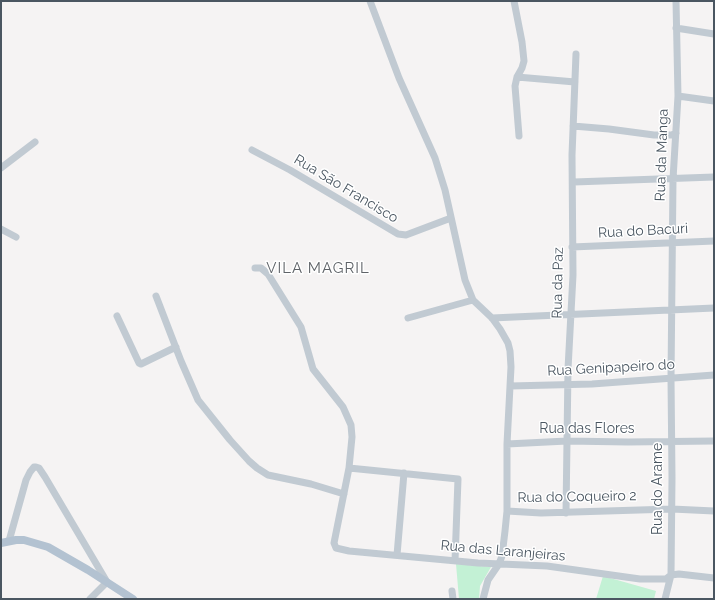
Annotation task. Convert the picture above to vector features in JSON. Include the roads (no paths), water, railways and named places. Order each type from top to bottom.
[{"type":"main road","points":[[5,542],[24,540],[48,547],[74,561],[133,599]]},
{"type":"street","points":[[370,1],[399,78],[434,158],[445,190],[465,280],[472,300],[492,318],[505,337],[510,351],[512,367],[507,444],[507,511],[502,556],[499,564],[488,580],[484,599]]},
{"type":"street","points":[[514,1],[521,35],[524,61],[515,86],[519,136]]},
{"type":"street","name":"Rua da Manga","points":[[671,378],[673,179],[678,96],[676,1]]},
{"type":"street","points":[[676,28],[714,34]]},
{"type":"street","name":"Rua da Paz","points":[[566,513],[568,385],[573,275],[572,247],[574,182],[572,155],[576,54]]},
{"type":"street","points":[[517,77],[575,82]]},
{"type":"street","points":[[678,96],[714,101]]},
{"type":"street","points":[[573,126],[654,135],[672,135],[676,133]]},
{"type":"street","points":[[1,168],[35,142]]},
{"type":"street","name":"Rua São Francisco","points":[[252,150],[290,170],[398,234],[406,235],[451,218]]},
{"type":"street","points":[[574,182],[714,177]]},
{"type":"street","points":[[1,229],[16,237]]},
{"type":"street","name":"Rua do Bacuri","points":[[572,247],[714,241]]},
{"type":"street","points":[[156,296],[198,400],[230,440],[257,468],[268,475],[311,484],[344,494],[352,437],[351,425],[343,407],[313,369],[304,334],[298,323],[268,274],[261,268],[255,268]]},
{"type":"street","points":[[408,318],[472,300]]},
{"type":"street","points":[[492,318],[714,308]]},
{"type":"street","points":[[117,316],[139,363],[141,364],[176,347]]},
{"type":"street","name":"Rua Genipapeiro do","points":[[510,386],[600,384],[714,375]]},
{"type":"street","name":"Rua do Arame","points":[[666,599],[671,575],[671,378]]},
{"type":"street","name":"Rua das Flores","points":[[507,444],[567,441],[714,441]]},
{"type":"street","points":[[5,542],[26,480],[34,467],[39,468],[107,582],[90,599]]},
{"type":"street","points":[[348,468],[458,479],[455,561]]},
{"type":"street","points":[[397,555],[404,473]]},
{"type":"street","name":"Rua das Laranjeiras","points":[[344,494],[334,543],[336,548],[344,550],[455,561],[547,566],[640,579],[666,579],[671,575],[679,574],[714,578]]},
{"type":"street","name":"Rua do Coqueiro 2","points":[[507,511],[566,513],[672,509],[714,511]]},
{"type":"street","points":[[452,591],[453,599]]},
{"type":"district","name":"VILA MAGRIL","points":[[318,268]]}]
